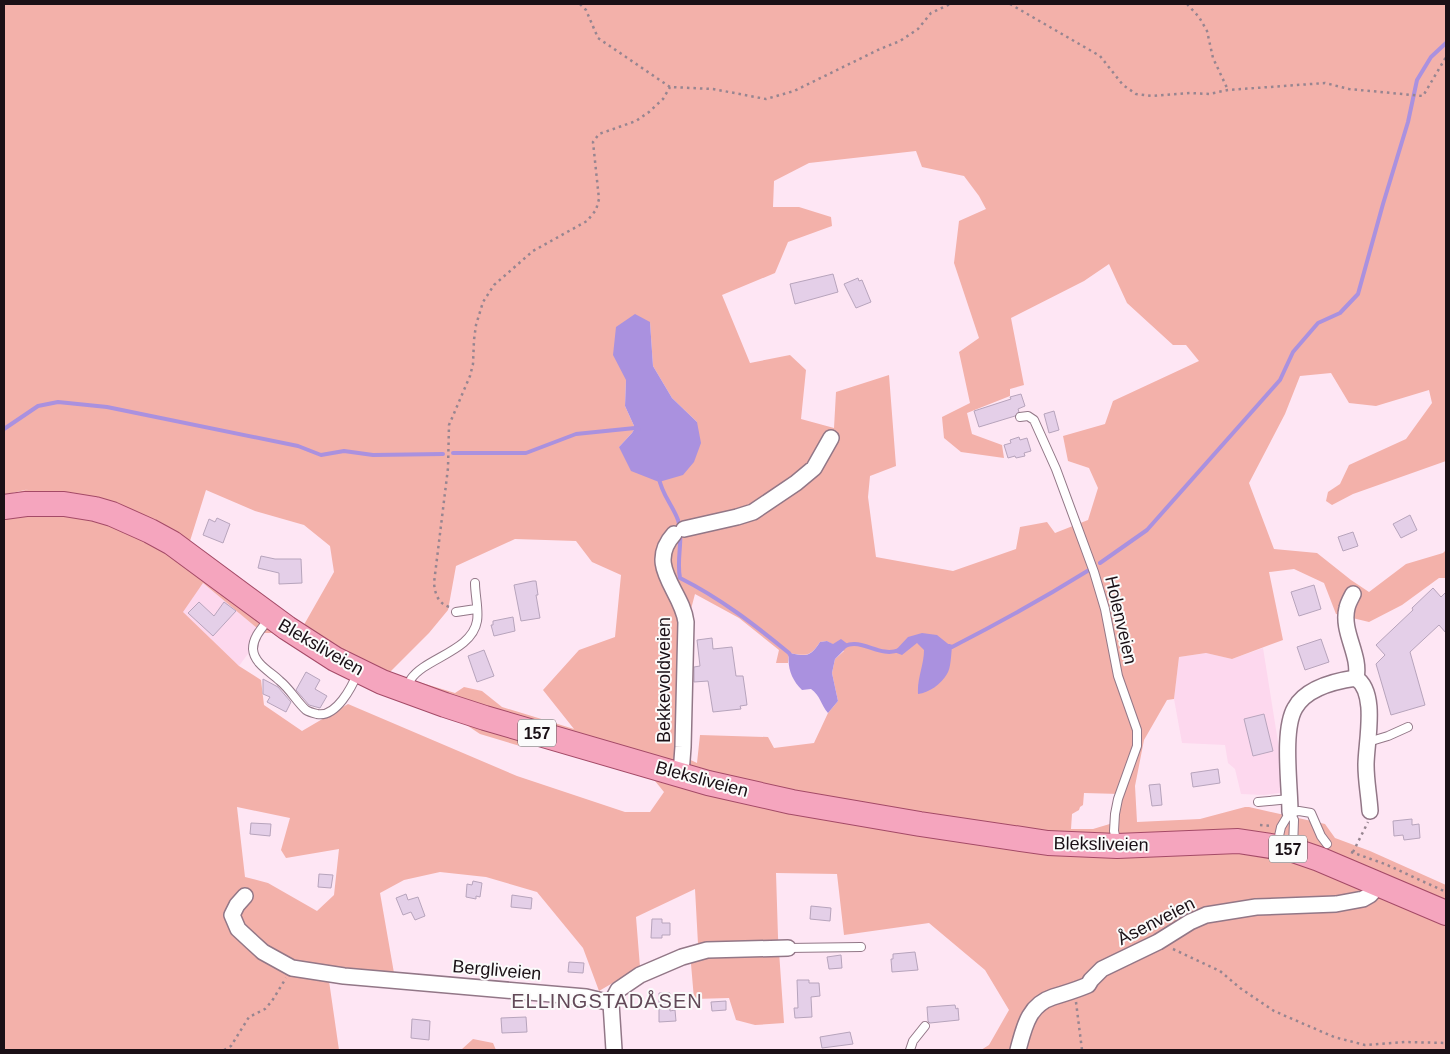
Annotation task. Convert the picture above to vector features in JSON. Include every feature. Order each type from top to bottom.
[{"type":"main road","name":"Bleksliveien","points":[[4,507],[26,504],[64,504],[95,509],[121,517],[150,531],[184,552],[270,617],[320,650],[359,671],[407,692],[485,718],[708,783],[783,800],[920,824],[1048,843],[1117,846],[1238,841],[1285,848],[1319,859],[1446,913]]},
{"type":"street","name":"Bekkevoldveien","points":[[681,774],[686,622],[682,607],[663,567],[665,548],[679,531],[752,512],[796,483],[814,468],[831,438]]},
{"type":"street","points":[[1354,594],[1347,610],[1346,619],[1357,663],[1356,678]]},
{"type":"street","points":[[1356,678],[1361,682],[1368,702],[1366,785],[1370,811]]},
{"type":"street","points":[[1290,805],[1288,742],[1289,724],[1294,708],[1313,691],[1330,684],[1356,678]]},
{"type":"street","name":"Åsenveien","points":[[1018,1050],[1025,1024],[1029,1015],[1037,1006],[1051,998],[1088,985],[1102,969],[1158,942],[1190,922],[1206,915],[1256,907],[1336,904],[1370,895],[1379,885]]},
{"type":"street","name":"Bergliveien","points":[[245,896],[237,905],[232,915],[238,929],[263,952],[292,968],[344,976],[586,997],[611,1003]]},
{"type":"street","points":[[614,1050],[611,1003],[614,995],[627,983],[652,969],[682,957],[717,949],[788,948]]},
{"type":"lane","name":"Holenveien","points":[[1020,417],[1028,416],[1034,420],[1056,469],[1094,572],[1105,609],[1118,676],[1137,730],[1137,746],[1118,799],[1115,814],[1114,831],[1117,846]]},
{"type":"lane","points":[[407,692],[411,679],[421,669],[455,649],[466,640],[475,626],[477,620],[474,583]]},
{"type":"lane","points":[[456,612],[476,609]]},
{"type":"lane","points":[[270,617],[257,634],[253,651],[257,660],[267,671],[280,680],[306,710],[321,714],[334,709],[349,689],[359,671]]},
{"type":"lane","points":[[1368,742],[1408,727]]},
{"type":"lane","points":[[1258,802],[1290,805],[1299,811],[1311,813],[1321,836],[1327,844]]},
{"type":"lane","points":[[1285,848],[1294,820],[1290,805]]},
{"type":"lane","points":[[1285,848],[1281,827],[1290,805]]},
{"type":"lane","points":[[788,948],[861,948]]},
{"type":"lane","points":[[910,1050],[913,1041],[925,1026]]},
{"type":"path","points":[[580,4],[586,10],[598,38],[670,87],[713,89],[766,99],[794,91],[900,41],[918,29],[931,14],[950,4]]},
{"type":"path","points":[[1010,4],[1100,56],[1123,85],[1136,94],[1152,96],[1191,93],[1209,94],[1228,90],[1325,83],[1349,89],[1423,96],[1446,57]]},
{"type":"path","points":[[1187,4],[1199,17],[1207,31],[1213,58],[1228,90]]},
{"type":"path","points":[[456,612],[440,601],[434,583],[448,468],[450,425],[470,376],[473,364],[474,340],[483,302],[494,286],[533,251],[587,221],[596,210],[599,199],[593,142],[599,134],[636,121],[663,99],[670,87]]},
{"type":"path","points":[[1353,852],[1367,826],[1370,811]]},
{"type":"path","points":[[1327,844],[1385,864],[1446,892]]},
{"type":"path","points":[[1158,942],[1220,970],[1240,988],[1274,1011],[1334,1037],[1364,1044],[1405,1042],[1446,1044]]},
{"type":"path","points":[[224,1050],[231,1046],[250,1017],[265,1009],[272,1002],[292,968]]},
{"type":"path","points":[[1075,991],[1082,1050]]},
{"type":"shaded area","points":[[4,4],[1446,4],[1446,461],[1353,494],[1332,505],[1326,501],[1328,492],[1340,484],[1349,465],[1406,439],[1432,403],[1429,390],[1376,406],[1349,403],[1331,373],[1300,376],[1285,414],[1249,483],[1274,549],[1317,553],[1369,592],[1406,564],[1443,553],[1446,550],[1446,578],[1439,578],[1402,605],[1369,622],[1336,614],[1324,583],[1294,569],[1269,572],[1283,640],[1232,659],[1206,653],[1179,657],[1174,699],[1167,700],[1144,740],[1135,786],[1137,822],[1200,819],[1249,807],[1325,824],[1335,838],[1370,851],[1446,885],[1446,1050],[981,1050],[989,1045],[1009,1010],[985,970],[929,923],[844,935],[837,874],[776,873],[784,1023],[755,1025],[736,1020],[729,998],[694,999],[691,964],[698,944],[695,889],[636,917],[640,967],[599,991],[583,948],[537,892],[486,877],[440,872],[404,880],[380,893],[394,973],[327,967],[339,1050],[4,1050],[4,496],[29,489],[4,495]],"holes":[[[916,151],[922,167],[964,176],[979,196],[986,209],[959,221],[954,263],[979,338],[959,352],[970,403],[942,417],[944,438],[961,452],[1004,458],[1002,445],[972,434],[967,413],[1010,396],[1010,389],[1024,385],[1011,318],[1084,281],[1109,264],[1127,303],[1173,345],[1186,345],[1199,361],[1113,401],[1105,424],[1063,436],[1068,461],[1089,468],[1098,488],[1088,520],[1055,533],[1047,522],[1020,527],[1016,549],[953,571],[876,557],[868,497],[870,476],[896,466],[889,375],[836,392],[834,428],[801,419],[806,370],[790,355],[750,363],[722,295],[775,273],[788,242],[832,226],[831,217],[799,207],[773,207],[774,181],[809,163]],[[650,322],[653,366],[672,398],[697,422],[619,447],[635,428],[625,406],[626,380]],[[206,490],[255,511],[304,525],[330,546],[334,572],[301,630],[190,541]],[[515,539],[576,541],[592,562],[621,575],[615,637],[579,650],[543,690],[574,729],[502,707],[482,691],[464,687],[455,693],[389,673],[429,633],[448,610],[456,566]],[[203,583],[263,633],[272,633],[348,679],[363,682],[456,718],[480,734],[520,746],[547,744],[651,776],[664,792],[650,812],[625,812],[517,776],[348,704],[302,731],[264,705],[261,680],[239,666],[183,612]],[[695,594],[739,618],[779,650],[776,663],[788,663],[789,653],[804,655],[811,653],[820,642],[827,641],[844,651],[835,659],[832,673],[838,701],[828,713],[814,743],[774,748],[768,737],[700,735],[697,763],[678,754],[682,643]],[[1084,793],[1120,794],[1113,823],[1093,829],[1071,829],[1072,814],[1079,810],[1083,805]],[[237,807],[290,818],[281,850],[286,858],[339,849],[334,895],[317,911],[268,883],[245,877]]]},
{"type":"shaded area","points":[[635,314],[650,322],[653,366],[672,398],[697,422],[701,443],[694,462],[683,475],[659,482],[631,471],[619,447],[635,428],[625,406],[626,380],[613,355],[616,327]]},
{"type":"shaded area","points":[[203,583],[263,633],[239,666],[182,612]]},
{"type":"shaded area","points":[[922,633],[937,635],[952,647],[951,661],[947,674],[930,690],[918,694],[924,650],[917,643],[902,655],[894,652],[908,637]]},
{"type":"shaded area","points":[[841,639],[849,645],[835,659],[832,673],[838,701],[828,713],[814,691],[811,689],[802,690],[795,682],[790,669],[789,653],[807,655],[820,642],[827,641],[833,644]]},
{"type":"shaded area","points":[[1263,648],[1286,792],[1264,795],[1241,794],[1235,769],[1228,763],[1225,745],[1182,743],[1174,699],[1179,657],[1206,653],[1232,659]]},
{"type":"shaded area","points":[[473,1039],[493,1043],[496,1050],[461,1050]]},
{"type":"building","points":[[833,274],[838,292],[795,304],[790,284]]},
{"type":"building","points":[[858,278],[859,281],[862,280],[871,302],[856,308],[844,284]]},
{"type":"building","points":[[1021,394],[1025,406],[1018,409],[1019,412],[1015,416],[979,427],[974,411]]},
{"type":"building","points":[[1054,411],[1059,430],[1049,433],[1044,414]]},
{"type":"building","points":[[1019,437],[1020,440],[1027,438],[1031,451],[1024,453],[1025,456],[1008,458],[1004,445],[1011,443],[1010,440]]},
{"type":"building","points":[[1410,515],[1417,530],[1401,538],[1393,524]]},
{"type":"building","points":[[217,518],[230,524],[223,543],[203,535],[209,519],[215,522]]},
{"type":"building","points":[[1353,532],[1358,546],[1343,551],[1338,537]]},
{"type":"building","points":[[261,556],[275,559],[301,559],[302,583],[279,584],[279,573],[258,568]]},
{"type":"building","points":[[536,581],[538,595],[536,595],[540,618],[521,621],[514,585]]},
{"type":"building","points":[[1314,585],[1321,609],[1299,616],[1291,592]]},
{"type":"building","points":[[1433,588],[1441,597],[1446,592],[1446,633],[1439,625],[1410,652],[1425,705],[1391,715],[1376,664],[1385,655],[1376,645]]},
{"type":"building","points":[[199,602],[214,616],[224,602],[236,611],[213,636],[188,613]]},
{"type":"building","points":[[513,617],[515,631],[494,636],[491,625],[493,625],[493,621]]},
{"type":"building","points":[[712,638],[713,649],[732,647],[736,676],[743,676],[747,705],[740,706],[741,709],[713,712],[708,681],[694,682],[694,667],[700,666],[697,640]]},
{"type":"building","points":[[1321,639],[1329,662],[1305,670],[1297,647]]},
{"type":"building","points":[[484,650],[494,676],[477,682],[468,656]]},
{"type":"building","points":[[306,672],[320,680],[315,689],[327,696],[320,708],[309,705],[296,690]]},
{"type":"building","points":[[263,679],[278,687],[291,702],[286,712],[267,702],[270,697],[263,694]]},
{"type":"building","points":[[1264,714],[1273,751],[1253,756],[1244,719]]},
{"type":"building","points":[[1218,769],[1220,783],[1193,787],[1191,773]]},
{"type":"building","points":[[1160,784],[1162,805],[1152,806],[1149,785]]},
{"type":"building","points":[[1412,819],[1412,825],[1419,824],[1420,838],[1404,840],[1403,835],[1394,836],[1393,821]]},
{"type":"building","points":[[251,823],[271,824],[270,836],[250,834]]},
{"type":"building","points":[[319,874],[333,875],[331,888],[318,887]]},
{"type":"building","points":[[473,881],[482,883],[480,897],[476,896],[476,899],[466,897],[467,884],[472,885]]},
{"type":"building","points":[[406,894],[408,900],[418,897],[425,916],[415,920],[411,912],[403,915],[396,898]]},
{"type":"building","points":[[512,895],[532,898],[531,909],[511,907]]},
{"type":"building","points":[[811,906],[831,908],[830,921],[810,919]]},
{"type":"building","points":[[652,919],[662,919],[662,923],[670,923],[670,935],[662,935],[662,938],[651,938]]},
{"type":"building","points":[[915,952],[918,970],[892,972],[891,959],[893,959],[893,954]]},
{"type":"building","points":[[841,955],[842,968],[829,969],[827,957]]},
{"type":"building","points":[[569,962],[584,963],[583,973],[568,972]]},
{"type":"building","points":[[797,980],[809,980],[809,983],[819,983],[820,996],[811,997],[812,1017],[795,1018],[794,1008],[798,1008]]},
{"type":"building","points":[[659,993],[670,993],[670,1011],[675,1010],[676,1021],[659,1022]]},
{"type":"building","points":[[726,1001],[726,1010],[712,1011],[711,1002]]},
{"type":"building","points":[[955,1005],[956,1009],[958,1008],[959,1020],[930,1023],[928,1021],[927,1007]]},
{"type":"building","points":[[526,1017],[527,1032],[502,1033],[501,1018]]},
{"type":"building","points":[[412,1019],[430,1021],[429,1040],[411,1038]]},
{"type":"building","points":[[850,1032],[853,1044],[822,1048],[820,1037]]},
{"type":"waterway","points":[[1100,563],[1147,530],[1280,380],[1293,352],[1318,323],[1340,313],[1358,294],[1408,122],[1417,80],[1431,57],[1446,43]]},
{"type":"waterway","points":[[4,429],[38,406],[58,402],[107,407],[298,446],[321,455],[344,451],[373,455],[443,454]]},
{"type":"waterway","points":[[453,453],[526,453],[576,434],[639,429]]},
{"type":"waterway","points":[[659,478],[662,489],[676,515],[680,527],[680,578],[737,612],[789,653],[792,658]]},
{"type":"waterway","points":[[949,646],[952,647],[1004,619],[1089,570]]},
{"type":"waterway","points":[[845,646],[858,644],[885,652],[899,650]]},
{"type":"district","name":"ELLINGSTADÅSEN","points":[[607,1001]]}]
